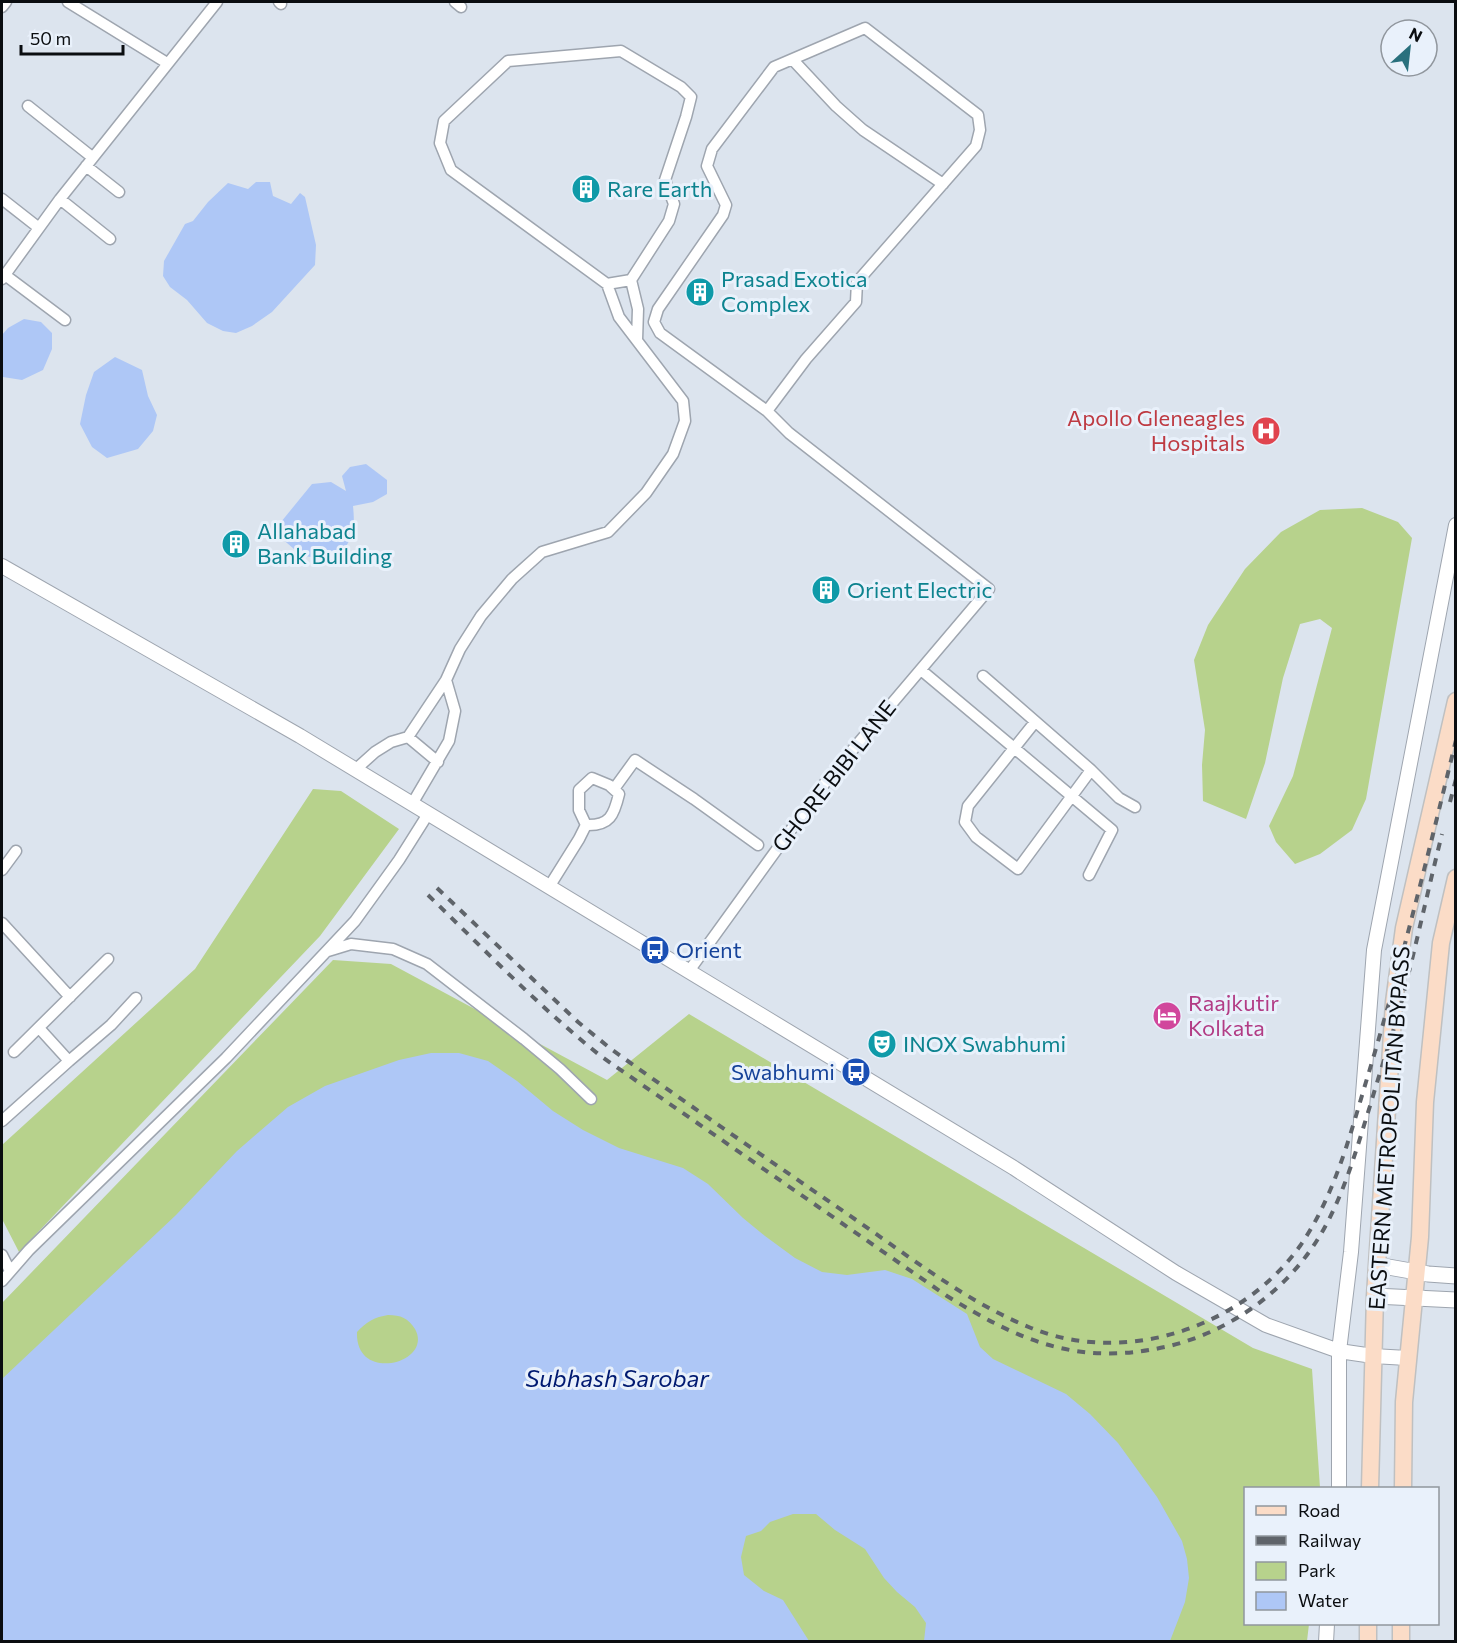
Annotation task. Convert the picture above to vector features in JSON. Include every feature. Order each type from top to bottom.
[{"type":"main road","name":"EASTERN METROPOLITAN BYPASS","points":[[1370,1487],[1375,1296],[1394,1002],[1403,938],[1455,701]]},
{"type":"main road","name":"EASTERN METROPOLITAN BYPASS","points":[[1402,1487],[1404,1402],[1420,1237],[1425,1102],[1434,998],[1441,943],[1455,878]]},
{"type":"main road","points":[[1377,1265],[1455,1276]]},
{"type":"main road","points":[[1375,1296],[1455,1300]]},
{"type":"main road","points":[[1368,1625],[1368,1641]]},
{"type":"main road","points":[[1401,1625],[1401,1641]]},
{"type":"street","points":[[2,7],[6,2]]},
{"type":"street","points":[[68,2],[167,63]]},
{"type":"street","points":[[65,320],[3,277],[60,199],[217,2]]},
{"type":"street","points":[[865,28],[978,115],[980,129],[976,146],[943,184],[857,282],[856,302],[806,359],[767,411],[660,333],[654,322],[658,309],[723,215],[726,205],[707,166],[712,149],[774,67],[865,28]]},
{"type":"street","points":[[355,770],[375,752],[391,742],[408,737],[446,680],[460,649],[481,616],[512,579],[542,552],[608,532],[646,493],[674,454],[685,421],[683,401],[619,317],[607,284],[452,170],[441,142],[444,121],[508,61],[621,51],[681,87],[691,97],[665,180],[674,204],[669,221],[631,280],[638,309],[637,340]]},
{"type":"street","points":[[793,60],[836,106],[863,130],[943,184]]},
{"type":"street","points":[[28,106],[119,192]]},
{"type":"street","points":[[2,199],[39,228]]},
{"type":"street","points":[[60,199],[110,238]]},
{"type":"street","points":[[607,284],[631,280]]},
{"type":"street","name":"GHORE BIBI LANE","points":[[689,971],[827,780],[989,589],[798,440],[767,411]]},
{"type":"street","points":[[1339,1487],[1339,1351],[1351,1252],[1374,950],[1455,525]]},
{"type":"street","points":[[2,566],[300,736],[1014,1168],[1176,1273],[1266,1325],[1339,1351],[1407,1358]]},
{"type":"street","points":[[921,670],[1112,830],[1089,875]]},
{"type":"street","points":[[983,676],[1091,770],[1119,798],[1135,807]]},
{"type":"street","points":[[412,804],[449,741],[455,711],[446,680]]},
{"type":"street","points":[[1035,722],[968,806],[965,822],[976,837],[1018,869],[1091,770]]},
{"type":"street","points":[[408,737],[438,762]]},
{"type":"street","points":[[614,789],[635,760],[758,845]]},
{"type":"street","points":[[592,778],[609,785],[619,794],[616,807],[608,820],[599,825],[586,825],[579,810],[579,790],[592,778]]},
{"type":"street","points":[[2,1281],[29,1250],[226,1058],[355,921],[399,860],[428,814]]},
{"type":"street","points":[[549,887],[586,825]]},
{"type":"street","points":[[2,870],[16,850]]},
{"type":"street","points":[[2,923],[70,997]]},
{"type":"street","points":[[327,951],[351,944],[393,949],[427,964],[542,1054],[591,1099]]},
{"type":"street","points":[[14,1052],[108,959]]},
{"type":"street","points":[[2,1121],[111,1025],[136,998]]},
{"type":"street","points":[[39,1028],[69,1061]]},
{"type":"street","points":[[2,1255],[10,1271]]},
{"type":"street","points":[[1326,1641],[1327,1625]]},
{"type":"green space","points":[[1362,508],[1398,522],[1412,538],[1366,799],[1352,830],[1320,854],[1295,864],[1276,842],[1269,826],[1293,776],[1332,628],[1320,619],[1300,624],[1283,678],[1265,763],[1246,819],[1203,801],[1202,765],[1205,730],[1194,660],[1208,625],[1245,569],[1281,532],[1320,510]]},
{"type":"green space","points":[[313,789],[341,791],[399,829],[320,936],[19,1252],[2,1219],[2,1145],[195,969]]},
{"type":"green space","name":"Subhash Sarobar","points":[[333,960],[391,964],[607,1080],[689,1014],[1253,1348],[1312,1369],[1320,1487],[1244,1487],[1244,1625],[1309,1625],[1307,1641],[2,1641],[2,1303]]},
{"type":"water","points":[[256,182],[270,182],[273,196],[291,204],[300,193],[305,197],[316,245],[315,265],[272,312],[252,326],[236,333],[223,331],[207,323],[187,300],[170,287],[163,276],[164,261],[185,224],[193,221],[208,202],[228,183],[248,189]]},
{"type":"water","points":[[24,319],[41,322],[52,333],[52,349],[43,370],[22,380],[3,377],[2,335],[8,328]]},
{"type":"water","points":[[115,357],[142,370],[148,396],[157,415],[153,431],[138,449],[107,458],[92,447],[80,424],[94,372]]},
{"type":"water","points":[[366,464],[387,480],[387,494],[373,502],[353,506],[354,524],[351,537],[334,562],[301,555],[280,537],[281,522],[312,484],[331,482],[346,491],[342,476],[350,467]]},
{"type":"water","name":"Subhash Sarobar","points":[[431,1053],[459,1053],[488,1061],[517,1081],[553,1111],[583,1130],[619,1148],[683,1168],[708,1184],[743,1218],[795,1258],[822,1272],[847,1275],[885,1270],[912,1279],[967,1314],[980,1347],[993,1359],[1066,1394],[1090,1414],[1118,1443],[1157,1497],[1182,1541],[1189,1578],[1185,1602],[1170,1641],[924,1641],[926,1623],[915,1607],[884,1578],[865,1549],[835,1530],[816,1514],[793,1514],[770,1522],[761,1531],[746,1536],[741,1557],[744,1575],[764,1591],[783,1600],[809,1641],[2,1641],[2,1379],[176,1215],[237,1151],[288,1107],[325,1086],[399,1060]],"holes":[[[388,1315],[410,1322],[415,1329],[418,1341],[414,1351],[404,1359],[392,1363],[379,1363],[368,1358],[360,1348],[357,1332],[367,1323]]]},
{"type":"railway","points":[[437,888],[578,1022],[611,1049],[942,1280],[1008,1318],[1067,1339],[1105,1343],[1142,1340],[1179,1332],[1214,1318],[1246,1299],[1275,1275],[1300,1246],[1313,1226],[1333,1184],[1369,1072],[1404,948],[1456,740]]},
{"type":"railway","points":[[1450,802],[1456,779]]},
{"type":"railway","points":[[428,895],[534,998],[602,1057],[947,1296],[999,1326],[1050,1346],[1104,1353],[1133,1352],[1187,1341],[1208,1333],[1248,1311],[1283,1282],[1298,1266],[1322,1232],[1353,1161],[1398,1015],[1442,834]]},
{"type":"place","name":"Rare Earth","points":[[586,189]]},
{"type":"place","name":"Prasad Exotica Complex","points":[[700,292]]},
{"type":"place","name":"Apollo Gleneagles Hospitals","points":[[1266,431]]},
{"type":"place","name":"Allahabad Bank Building","points":[[236,544]]},
{"type":"place","name":"Orient Electric","points":[[826,590]]},
{"type":"place","name":"Orient","points":[[655,950]]},
{"type":"place","name":"Raajkutir Kolkata","points":[[1167,1016]]},
{"type":"place","name":"INOX Swabhumi","points":[[882,1044]]},
{"type":"place","name":"Swabhumi","points":[[856,1072]]}]
